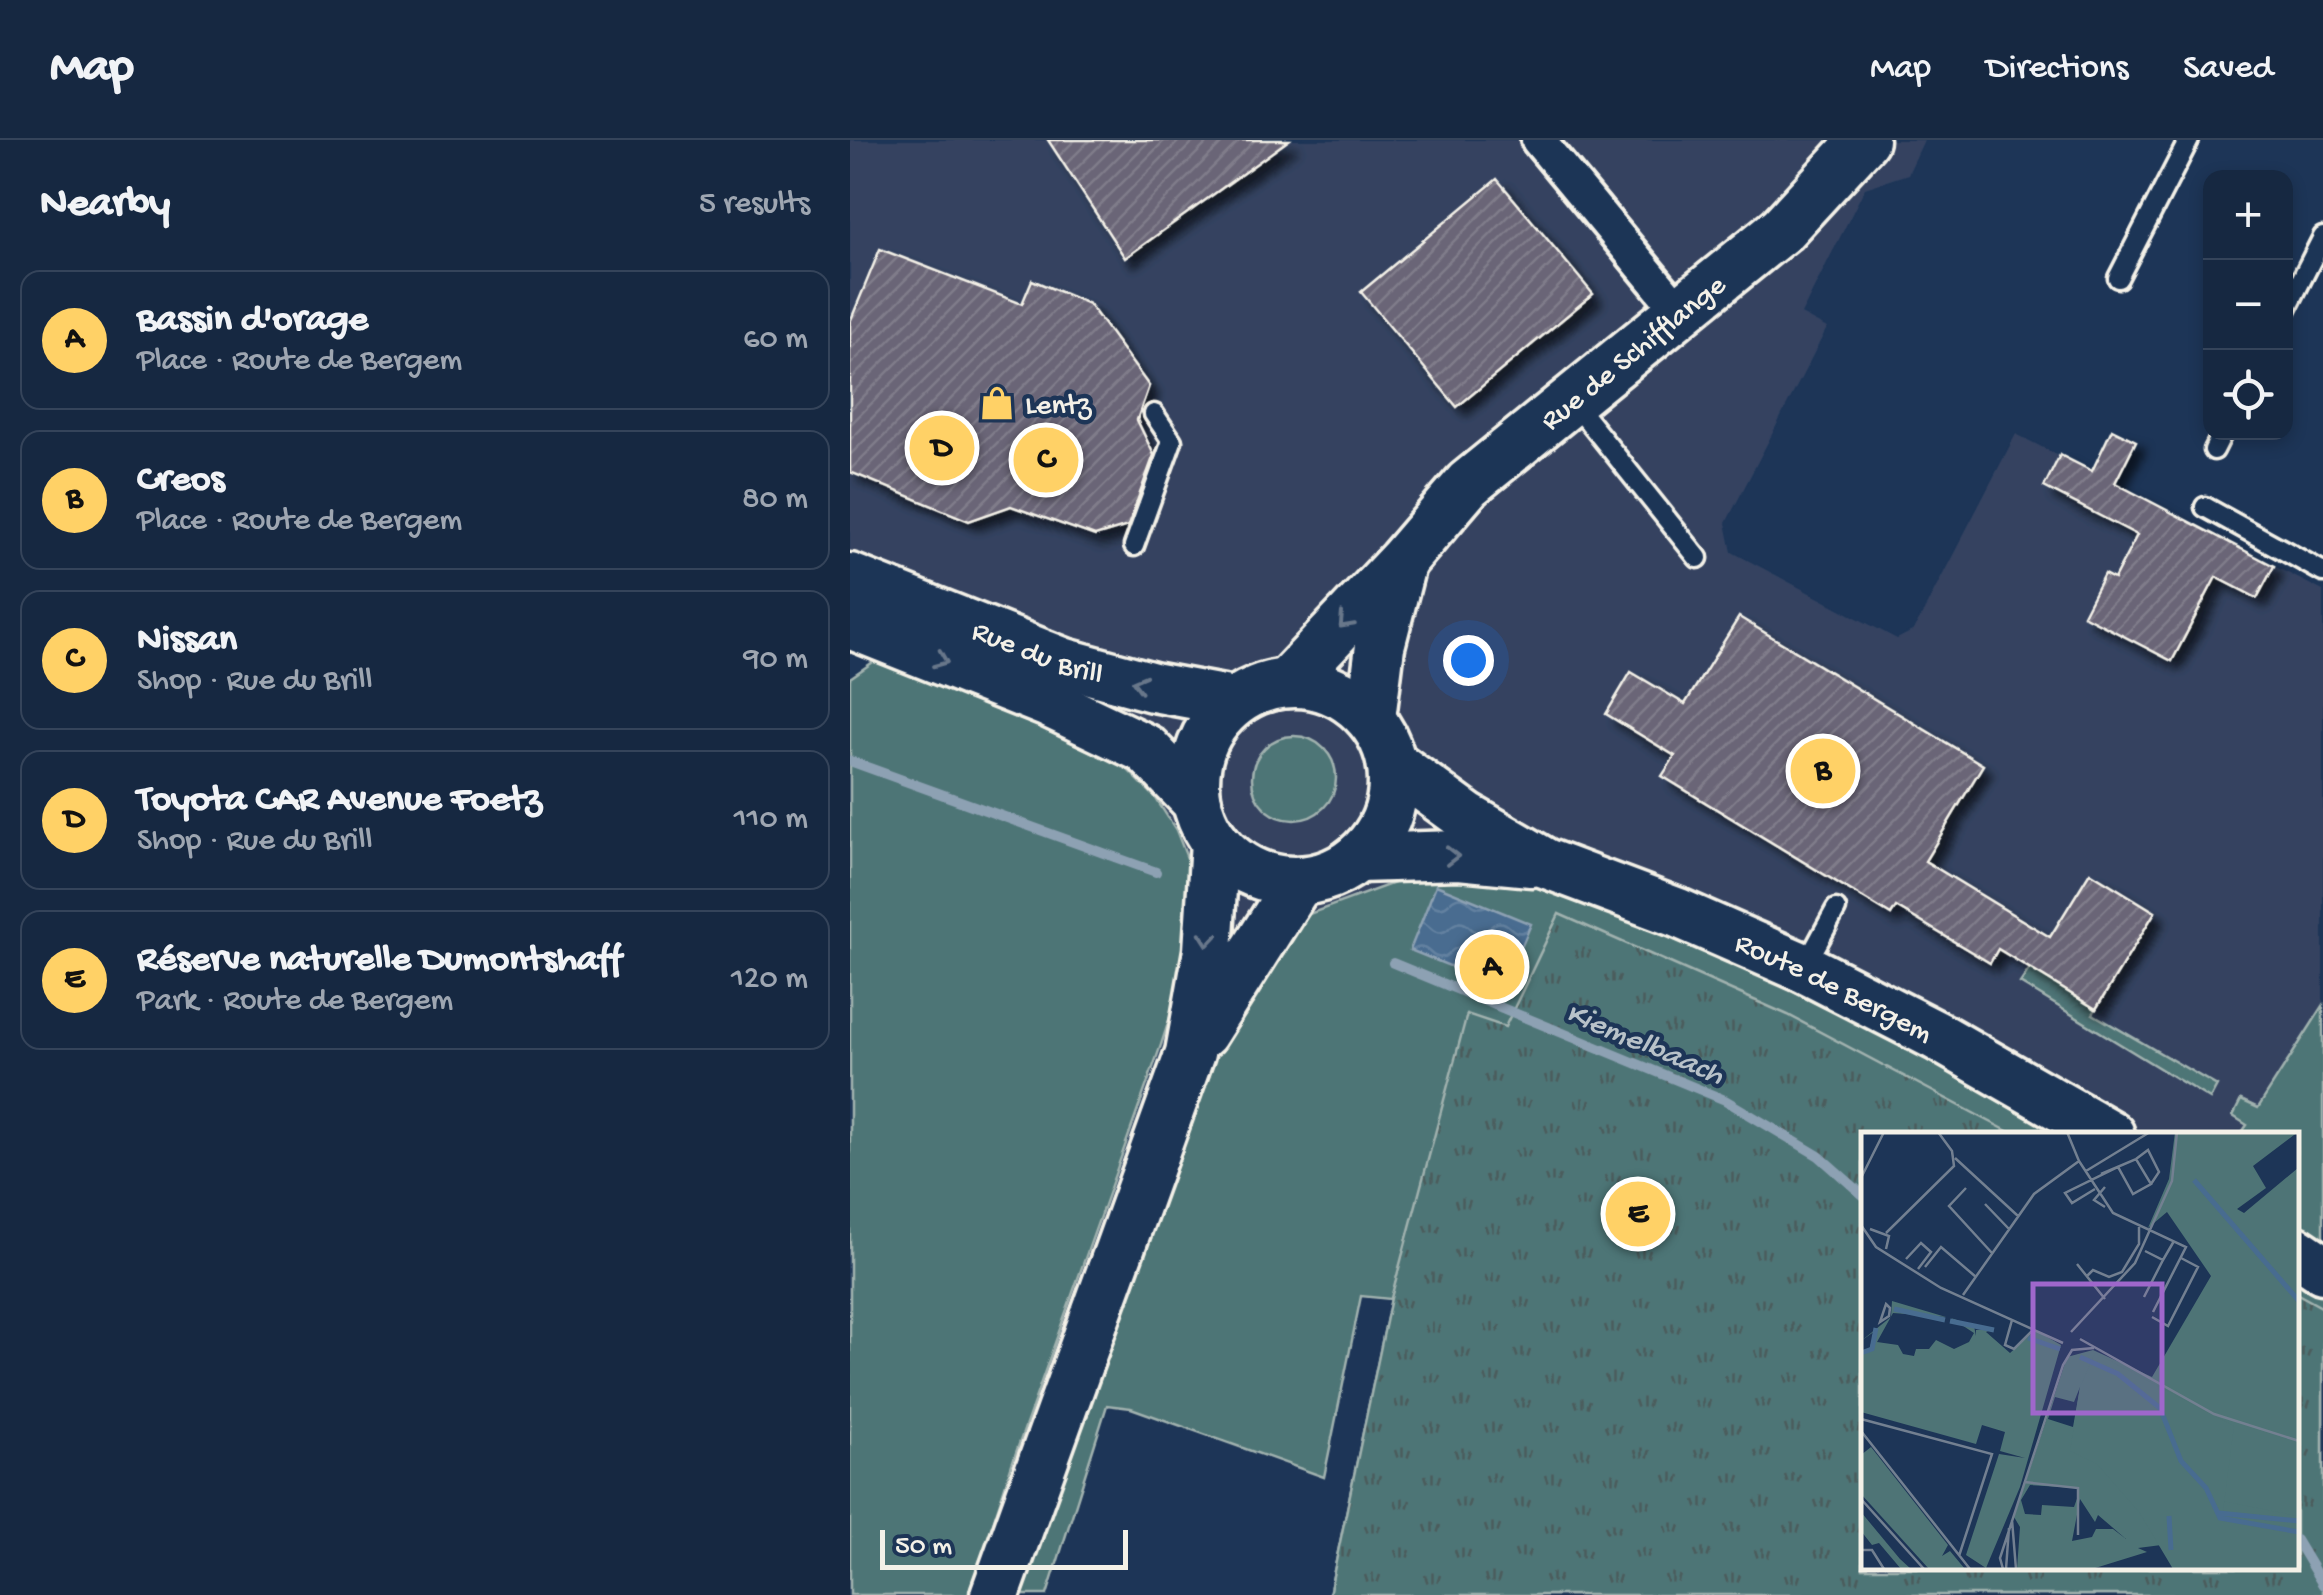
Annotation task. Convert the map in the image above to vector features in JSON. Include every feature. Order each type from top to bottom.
[{"type":"main road","name":"Rue de Schifflange","points":[[1288,682],[1468,484],[1782,229],[1864,140]]},
{"type":"main road","name":"Rue de Schifflange","points":[[1371,718],[1380,646],[1402,560]]},
{"type":"main road","name":"Rue du Brill","points":[[850,578],[1065,663],[1153,688],[1234,702]]},
{"type":"main road","name":"Rue du Brill","points":[[864,637],[1048,703],[1146,749],[1206,822]]},
{"type":"main road","points":[[994,1595],[1190,1053],[1208,950],[1206,822],[1195,775],[1201,747],[1214,722],[1234,702],[1260,688],[1288,682],[1318,685],[1347,698],[1371,718],[1384,739],[1392,762],[1393,789],[1388,815],[1376,838],[1358,858],[1330,874],[1299,880],[1267,877],[1238,864],[1206,822]]},
{"type":"main road","name":"Route de Bergem","points":[[1392,762],[1466,816],[1545,863],[1678,913],[1804,968],[1938,1036],[2105,1132]]},
{"type":"main road","name":"Route de Bergem","points":[[1358,858],[1459,855],[1545,863]]},
{"type":"main road","points":[[1190,1053],[1299,880]]},
{"type":"main road","points":[[2298,1252],[2323,1269]]},
{"type":"street","points":[[1538,140],[1681,314]]},
{"type":"lane","points":[[2118,278],[2189,140]]},
{"type":"lane","points":[[2293,296],[2323,236]]},
{"type":"lane","points":[[1572,401],[1698,558]]},
{"type":"lane","points":[[1134,546],[1172,442],[1154,414]]},
{"type":"lane","points":[[2214,450],[2220,440]]},
{"type":"lane","points":[[2205,506],[2323,572]]},
{"type":"lane","points":[[1804,968],[1836,909]]},
{"type":"shaded area","points":[[850,140],[1924,140],[1908,174],[1865,188],[1801,314],[1827,328],[1726,523],[1732,552],[1897,639],[1914,630],[2016,434],[2323,591],[2323,1006],[2258,1109],[2242,1100],[2233,1116],[2247,1126],[2242,1132],[2053,1132],[1908,1049],[1757,974],[1586,901],[1409,877],[1298,918],[1245,964],[1197,899],[1176,830],[1155,797],[1125,767],[850,564]]},
{"type":"green space","points":[[879,658],[1090,744],[1125,767],[1155,797],[1176,830],[1197,899],[1194,943],[1161,1045],[1012,1464],[970,1595],[850,1595],[850,678]]},
{"type":"green space","points":[[1294,736],[1317,743],[1329,755],[1336,778],[1329,801],[1317,813],[1294,820],[1271,813],[1259,801],[1252,778],[1259,755],[1271,743]]},
{"type":"green space","points":[[1450,874],[1531,884],[1586,901],[1757,974],[1908,1049],[2053,1132],[1861,1132],[1861,1570],[2298,1570],[2298,1132],[2242,1132],[2247,1125],[2233,1116],[2241,1100],[2258,1108],[2323,1006],[2323,1595],[1329,1595],[1391,1299],[1361,1296],[1324,1477],[1131,1408],[1107,1405],[1047,1595],[996,1595],[1190,1053],[1298,918],[1410,877]]},
{"type":"green space","points":[[1559,914],[1788,1015],[2009,1132],[1861,1132],[1861,1570],[2298,1570],[2298,1294],[2323,1308],[2323,1595],[1329,1595],[1391,1298],[1467,1014],[1505,1027]]},
{"type":"green space","points":[[2030,968],[2096,1009],[2093,1014],[2217,1086],[2210,1099],[2020,983]]},
{"type":"water","points":[[1436,885],[1531,924],[1504,988],[1410,950]]},
{"type":"building","points":[[1048,140],[1289,140],[1125,258]]},
{"type":"building","points":[[1497,179],[1593,294],[1457,407],[1361,292]]},
{"type":"building","name":"Lentz","points":[[880,249],[1022,304],[1032,280],[1089,304],[1149,386],[1137,420],[1154,455],[1128,526],[1095,536],[1011,506],[969,521],[850,472],[850,322]]},
{"type":"building","points":[[2112,429],[2136,441],[2115,483],[2274,566],[2257,598],[2216,577],[2172,661],[2083,615],[2104,574],[2114,579],[2137,535],[2044,487],[2060,455],[2092,471]]},
{"type":"building","points":[[1739,617],[1983,765],[1925,861],[2050,937],[2090,872],[2155,912],[2096,1009],[1998,949],[1990,963],[1896,907],[1891,915],[1662,776],[1675,756],[1606,714],[1631,672],[1685,704]]},
{"type":"building","points":[[1483,949],[1511,960],[1501,984],[1473,974]]},
{"type":"waterway","name":"Kiemelbaach","points":[[850,761],[1156,872]]},
{"type":"waterway","name":"Kiemelbaach","points":[[1393,963],[1725,1100],[1819,1156],[1861,1193]]},
{"type":"waterway","name":"Kiemelbaach","points":[[2298,1543],[2323,1585]]},
{"type":"place","name":"Lentz","points":[[997,403]]},
{"type":"place","name":"Toyota CAR Avenue Foetz","points":[[942,448]]},
{"type":"place","name":"Nissan","points":[[1046,460]]},
{"type":"place","name":"Creos","points":[[1823,771]]},
{"type":"place","name":"Bassin d'orage","points":[[1492,967]]},
{"type":"place","name":"Réserve naturelle Dumontshaff","points":[[1638,1214]]}]
